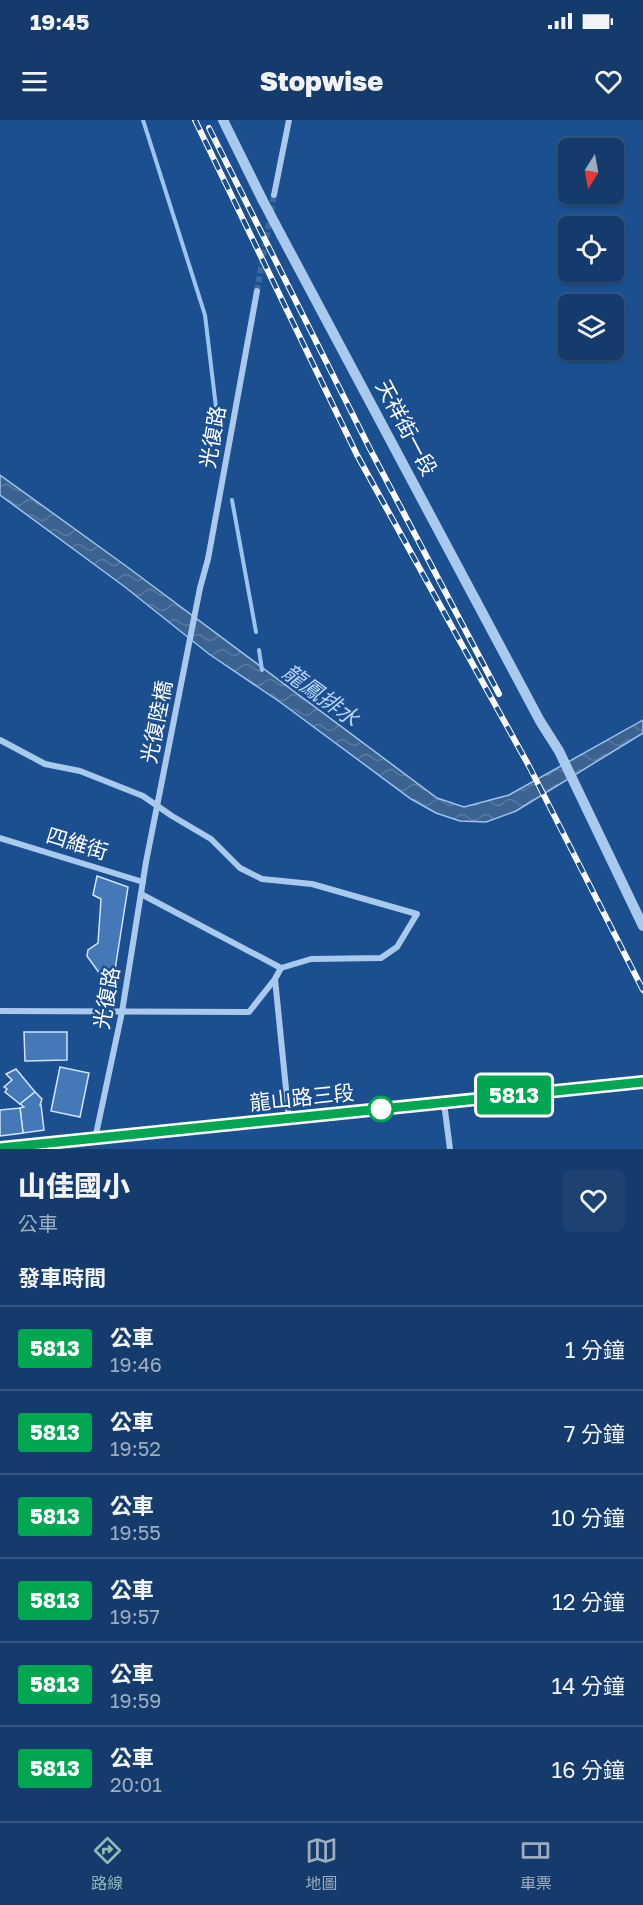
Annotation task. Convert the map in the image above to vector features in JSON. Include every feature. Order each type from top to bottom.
[{"type":"street","name":"天祥街一段","points":[[223,120],[281,235],[540,721],[559,751],[643,926]]},
{"type":"street","points":[[274,195],[290,120]]},
{"type":"street","name":"光復路","points":[[200,588],[208,559],[257,291]]},
{"type":"street","name":"光復陸橋","points":[[146,862],[200,588]]},
{"type":"street","points":[[0,740],[45,764],[80,771],[143,796],[211,839],[240,868],[262,879],[312,885],[417,914],[397,947],[381,958],[311,959],[281,968],[249,1012],[0,1011]]},
{"type":"street","name":"四維街","points":[[0,838],[143,882]]},
{"type":"street","name":"光復路","points":[[95,1138],[122,1012],[146,862]]},
{"type":"street","points":[[141,894],[281,968]]},
{"type":"street","points":[[275,978],[290,1119]]},
{"type":"street","name":"龍山路三段","points":[[0,1148],[643,1082]]},
{"type":"street","points":[[444,1103],[450,1149]]},
{"type":"water","points":[[0,475],[437,798],[464,807],[509,795],[643,720],[643,733],[516,811],[486,822],[460,821],[436,813],[411,799],[280,702],[209,654],[125,587],[0,495]]},
{"type":"building","points":[[97,876],[128,887],[114,976],[105,981],[87,956],[88,950],[98,943],[101,899],[93,895]]},
{"type":"building","points":[[24,1032],[67,1032],[67,1060],[25,1061]]},
{"type":"building","points":[[60,1067],[89,1073],[80,1117],[51,1111]]},
{"type":"building","points":[[16,1069],[35,1092],[20,1104],[5,1092],[7,1089],[4,1087],[12,1080],[6,1074]]},
{"type":"building","points":[[35,1092],[42,1099],[40,1105],[44,1130],[23,1133],[20,1108],[24,1107],[20,1104]]},
{"type":"building","points":[[20,1108],[23,1133],[0,1136],[0,1110]]},
{"type":"waterway","points":[[143,120],[205,315],[218,424]]},
{"type":"waterway","points":[[232,500],[256,632]]},
{"type":"waterway","points":[[259,650],[262,670]]},
{"type":"tunnel","points":[[257,291],[274,195]]},
{"type":"railway","points":[[195,120],[357,455],[529,766],[643,990]]},
{"type":"railway","points":[[209,128],[370,449],[499,694]]},
{"type":"bus line","name":"5813","points":[[0,1148],[643,1082]]},
{"type":"water label","name":"龍鳳排水","points":[[321,695]]}]
